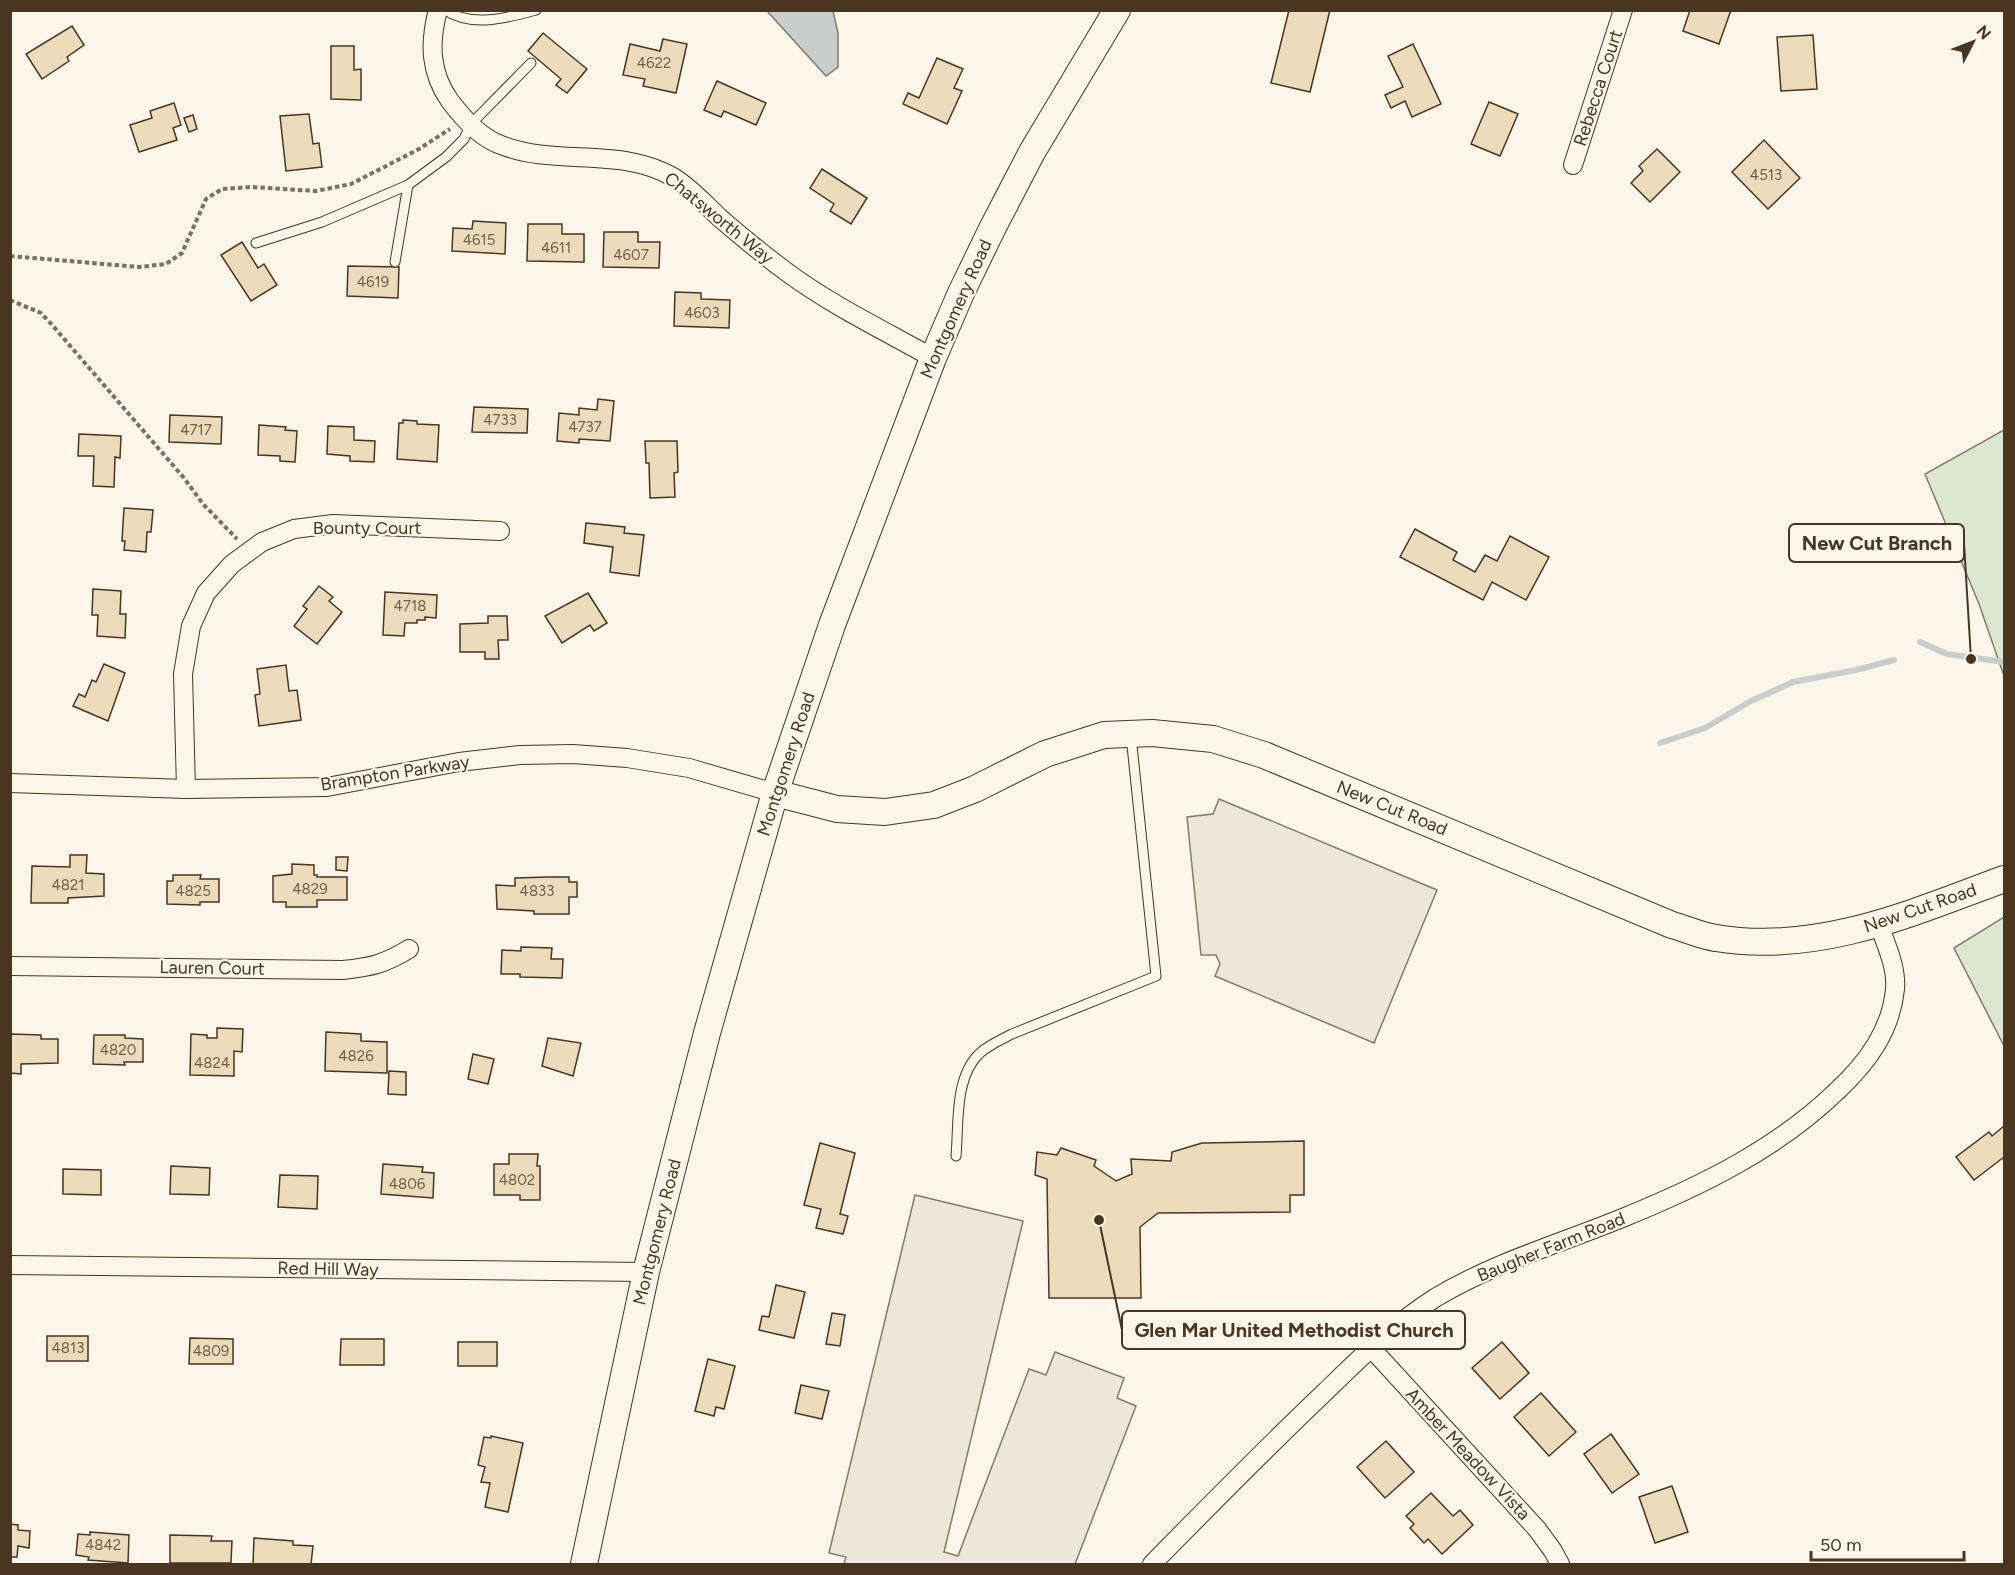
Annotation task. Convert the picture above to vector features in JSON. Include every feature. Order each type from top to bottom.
[{"type":"main road","name":"Montgomery Road","points":[[584,1564],[646,1272],[707,1033],[775,793],[832,625],[933,358],[992,229],[1032,152],[1117,10]]},
{"type":"main road","name":"New Cut Road","points":[[775,793],[837,809],[885,812],[934,805],[975,789],[1045,754],[1104,735],[1152,733],[1213,739],[1264,754],[1672,925],[1714,938],[1753,942],[1795,942],[1879,925],[2004,879]]},
{"type":"street","name":"Chatsworth Way","points":[[438,10],[433,28],[432,48],[435,71],[467,131],[500,145],[538,154],[599,158],[652,166],[675,178],[740,236],[791,275],[843,308],[933,358]]},
{"type":"street","name":"Rebecca Court","points":[[1573,165],[1623,10]]},
{"type":"street","name":"Bounty Court","points":[[186,789],[183,674],[190,626],[206,593],[232,564],[262,542],[294,529],[333,525],[500,531]]},
{"type":"street","name":"Brampton Parkway","points":[[10,783],[186,789],[327,787],[459,762],[520,755],[573,754],[627,758],[689,768],[775,793]]},
{"type":"street","name":"Baugher Farm Road","points":[[1152,1564],[1250,1464],[1371,1348],[1434,1299],[1478,1274],[1620,1219],[1692,1188],[1744,1161],[1814,1113],[1851,1077],[1877,1044],[1890,1016],[1895,986],[1891,958],[1879,925]]},
{"type":"street","name":"Lauren Court","points":[[10,966],[343,970],[388,962],[409,949]]},
{"type":"street","name":"Red Hill Way","points":[[10,1265],[646,1272]]},
{"type":"street","name":"Amber Meadow Vista","points":[[1371,1348],[1537,1529],[1560,1564]]},
{"type":"lane","points":[[445,10],[450,14],[482,21],[536,10]]},
{"type":"lane","points":[[256,243],[322,222],[408,185],[446,157],[467,131],[531,63]]},
{"type":"lane","points":[[395,262],[408,185]]},
{"type":"lane","points":[[956,1156],[962,1085],[978,1055],[990,1045],[1012,1034],[1156,976],[1131,734]]},
{"type":"path","points":[[10,256],[139,267],[166,264],[182,253],[206,199],[222,189],[251,187],[316,191],[351,184],[420,149],[451,128],[467,131]]},
{"type":"path","points":[[11,300],[41,314],[53,326],[184,478],[203,504],[248,551]]},
{"type":"green space","points":[[2004,430],[2004,676],[1979,604],[1925,474]]},
{"type":"green space","points":[[2004,917],[2004,1046],[1954,948]]},
{"type":"shaded area","points":[[767,11],[833,11],[838,33],[838,67],[826,76]]},
{"type":"shaded area","points":[[1219,799],[1437,890],[1374,1043],[1215,976],[1220,964],[1216,955],[1201,955],[1187,817],[1213,814]]},
{"type":"shaded area","points":[[915,1195],[1023,1221],[944,1552],[958,1556],[1029,1369],[1046,1375],[1055,1352],[1124,1378],[1117,1398],[1136,1406],[1075,1564],[844,1564],[846,1557],[829,1553]]},
{"type":"building","points":[[1289,10],[1330,10],[1310,92],[1271,83]]},
{"type":"building","points":[[1690,10],[1731,10],[1719,44],[1683,31]]},
{"type":"building","points":[[72,26],[84,45],[67,57],[69,61],[42,79],[26,54]]},
{"type":"building","points":[[543,33],[587,69],[567,93],[556,85],[561,79],[528,51]]},
{"type":"building","points":[[1813,35],[1817,89],[1781,91],[1777,37]]},
{"type":"building","points":[[663,39],[687,44],[676,93],[643,86],[645,79],[623,75],[630,44],[660,51]]},
{"type":"building","points":[[1413,44],[1441,104],[1412,117],[1405,101],[1391,108],[1385,95],[1403,87],[1388,56]]},
{"type":"building","points":[[331,46],[354,46],[354,70],[361,69],[361,100],[331,99]]},
{"type":"building","points":[[937,58],[963,69],[954,88],[962,91],[947,124],[903,104],[908,93],[919,98]]},
{"type":"building","points":[[717,81],[766,103],[756,125],[724,111],[721,117],[704,110]]},
{"type":"building","points":[[1489,102],[1518,114],[1500,156],[1471,144]]},
{"type":"building","points":[[174,103],[181,125],[173,128],[177,140],[139,152],[130,125],[152,118],[150,111]]},
{"type":"building","points":[[309,114],[313,144],[319,143],[322,167],[286,171],[280,116]]},
{"type":"building","points":[[193,115],[197,129],[189,132],[184,118]]},
{"type":"building","points":[[1764,140],[1800,178],[1768,209],[1732,172]]},
{"type":"building","points":[[1657,149],[1680,172],[1650,202],[1631,183],[1643,171],[1639,166]]},
{"type":"building","points":[[822,169],[867,198],[851,224],[830,211],[834,204],[810,188]]},
{"type":"building","points":[[473,221],[506,223],[505,254],[452,251],[453,228],[472,229]]},
{"type":"building","points":[[528,224],[562,224],[562,234],[584,234],[584,262],[527,261]]},
{"type":"building","points":[[604,232],[638,232],[638,242],[660,242],[659,268],[603,267]]},
{"type":"building","points":[[242,242],[258,268],[264,264],[277,285],[251,301],[221,255]]},
{"type":"building","points":[[348,266],[399,267],[398,298],[347,296]]},
{"type":"building","points":[[675,292],[701,293],[701,299],[730,300],[729,328],[674,326]]},
{"type":"building","points":[[598,399],[614,401],[610,441],[579,439],[579,443],[557,441],[559,413],[579,415],[579,408],[597,410]]},
{"type":"building","points":[[474,407],[528,409],[527,433],[472,432]]},
{"type":"building","points":[[170,415],[222,417],[221,444],[169,442]]},
{"type":"building","points":[[403,420],[417,421],[417,424],[439,425],[437,462],[397,459],[399,423],[403,423]]},
{"type":"building","points":[[259,425],[286,427],[285,430],[297,431],[295,462],[280,461],[280,456],[258,455]]},
{"type":"building","points":[[328,426],[354,427],[354,440],[375,441],[374,462],[350,461],[350,456],[327,454]]},
{"type":"building","points":[[79,434],[121,436],[120,458],[115,457],[114,487],[93,486],[94,456],[78,456]]},
{"type":"building","points":[[645,441],[677,441],[678,472],[674,473],[675,497],[650,498],[649,463],[646,463]]},
{"type":"building","points":[[124,508],[153,510],[151,532],[147,532],[146,552],[124,550],[125,541],[122,541]]},
{"type":"building","points":[[586,523],[625,527],[624,533],[644,535],[639,576],[610,572],[613,547],[584,543]]},
{"type":"building","points":[[1415,529],[1457,552],[1453,560],[1475,572],[1485,555],[1497,561],[1510,536],[1549,557],[1526,600],[1492,582],[1483,600],[1400,557]]},
{"type":"building","points":[[319,586],[333,597],[329,601],[342,612],[317,644],[294,626],[307,609],[303,606]]},
{"type":"building","points":[[93,589],[121,591],[120,614],[126,614],[125,638],[97,636],[98,615],[92,615]]},
{"type":"building","points":[[385,592],[437,595],[436,618],[425,617],[425,620],[417,620],[417,623],[405,623],[404,636],[383,635]]},
{"type":"building","points":[[588,593],[607,623],[594,631],[590,625],[562,643],[545,616]]},
{"type":"building","points":[[488,616],[507,616],[508,640],[498,640],[499,659],[485,659],[485,652],[460,652],[460,624],[488,623]]},
{"type":"building","points":[[104,664],[125,673],[108,721],[73,706],[79,694],[85,697],[92,680],[96,682]]},
{"type":"building","points":[[286,665],[289,691],[297,690],[301,720],[259,726],[255,695],[260,694],[257,669]]},
{"type":"building","points":[[70,855],[87,855],[86,873],[104,874],[104,896],[68,898],[68,903],[31,903],[32,866],[70,867]]},
{"type":"building","points":[[336,857],[348,857],[347,871],[336,870]]},
{"type":"building","points":[[292,864],[314,865],[314,875],[317,877],[347,877],[347,900],[317,900],[317,907],[286,907],[286,902],[273,902],[273,876],[292,874]]},
{"type":"building","points":[[173,875],[201,875],[200,879],[219,879],[219,902],[200,902],[200,905],[167,904],[167,881],[173,881]]},
{"type":"building","points":[[569,877],[569,882],[577,882],[577,897],[569,897],[569,914],[534,914],[534,911],[497,909],[496,885],[515,886],[515,878]]},
{"type":"building","points":[[521,947],[552,948],[551,959],[563,959],[562,978],[501,974],[502,950],[521,951]]},
{"type":"building","points":[[217,1028],[243,1029],[242,1052],[234,1051],[234,1076],[190,1075],[191,1034],[217,1038]]},
{"type":"building","points":[[326,1032],[361,1034],[361,1041],[387,1042],[387,1073],[325,1071]]},
{"type":"building","points":[[11,1034],[41,1035],[41,1039],[58,1039],[58,1063],[21,1064],[21,1074],[10,1073]]},
{"type":"building","points":[[94,1035],[125,1035],[125,1038],[143,1039],[143,1062],[124,1062],[125,1065],[93,1064]]},
{"type":"building","points":[[548,1038],[581,1043],[573,1076],[542,1066]]},
{"type":"building","points":[[473,1054],[494,1059],[488,1084],[468,1079]]},
{"type":"building","points":[[389,1071],[406,1072],[406,1095],[388,1094]]},
{"type":"building","points":[[2004,1126],[2004,1157],[1974,1180],[1956,1157],[1989,1132],[1992,1136]]},
{"type":"building","points":[[1304,1141],[1304,1195],[1290,1195],[1290,1212],[1158,1213],[1140,1227],[1141,1298],[1049,1298],[1047,1179],[1035,1175],[1037,1152],[1057,1155],[1061,1148],[1096,1160],[1094,1166],[1116,1181],[1132,1174],[1131,1159],[1171,1161],[1172,1152],[1202,1143]]},
{"type":"building","points":[[820,1143],[855,1153],[840,1214],[848,1216],[843,1234],[816,1228],[821,1209],[804,1205]]},
{"type":"building","points":[[509,1154],[538,1154],[540,1200],[520,1200],[520,1195],[494,1195],[494,1164],[509,1164]]},
{"type":"building","points":[[383,1164],[423,1167],[422,1172],[434,1173],[433,1198],[381,1194]]},
{"type":"building","points":[[171,1166],[210,1168],[209,1195],[170,1194]]},
{"type":"building","points":[[63,1169],[101,1170],[101,1195],[63,1194]]},
{"type":"building","points":[[280,1175],[318,1176],[317,1209],[278,1207]]},
{"type":"building","points":[[776,1285],[805,1292],[794,1338],[759,1330],[762,1316],[769,1317]]},
{"type":"building","points":[[832,1313],[845,1315],[840,1346],[826,1344]]},
{"type":"building","points":[[47,1336],[88,1336],[88,1361],[47,1361]]},
{"type":"building","points":[[190,1338],[233,1339],[233,1364],[189,1364]]},
{"type":"building","points":[[341,1339],[384,1339],[384,1365],[340,1365]]},
{"type":"building","points":[[458,1342],[497,1342],[497,1366],[458,1366]]},
{"type":"building","points":[[1502,1342],[1529,1373],[1500,1399],[1472,1368]]},
{"type":"building","points":[[708,1359],[735,1366],[724,1409],[716,1407],[714,1416],[695,1411]]},
{"type":"building","points":[[801,1385],[829,1391],[822,1419],[795,1413]]},
{"type":"building","points":[[1541,1393],[1576,1432],[1549,1456],[1514,1417]]},
{"type":"building","points":[[1611,1434],[1639,1474],[1612,1493],[1584,1454]]},
{"type":"building","points":[[491,1436],[523,1443],[508,1512],[485,1507],[490,1483],[481,1482],[485,1467],[478,1465],[484,1437],[491,1438]]},
{"type":"building","points":[[1386,1441],[1414,1472],[1385,1498],[1357,1467]]},
{"type":"building","points":[[1672,1486],[1688,1532],[1655,1543],[1639,1497]]},
{"type":"building","points":[[1431,1493],[1453,1516],[1460,1510],[1473,1525],[1442,1554],[1428,1539],[1424,1543],[1410,1528],[1414,1524],[1406,1516]]},
{"type":"building","points":[[10,1524],[18,1525],[18,1530],[30,1531],[29,1548],[18,1546],[17,1557],[10,1557]]},
{"type":"building","points":[[90,1532],[129,1535],[128,1563],[88,1560],[89,1557],[76,1555],[78,1534],[90,1535]]},
{"type":"building","points":[[170,1535],[212,1536],[211,1541],[232,1541],[231,1563],[170,1563]]},
{"type":"building","points":[[254,1538],[293,1541],[293,1545],[313,1546],[311,1564],[253,1564]]},
{"type":"waterway","points":[[1920,642],[1947,654],[2004,662]]},
{"type":"waterway","points":[[1660,743],[1705,728],[1751,701],[1793,682],[1894,660]]},
{"type":"place","name":"New Cut Branch","points":[[1971,659]]},
{"type":"place","name":"Glen Mar United Methodist Church","points":[[1099,1220]]}]
